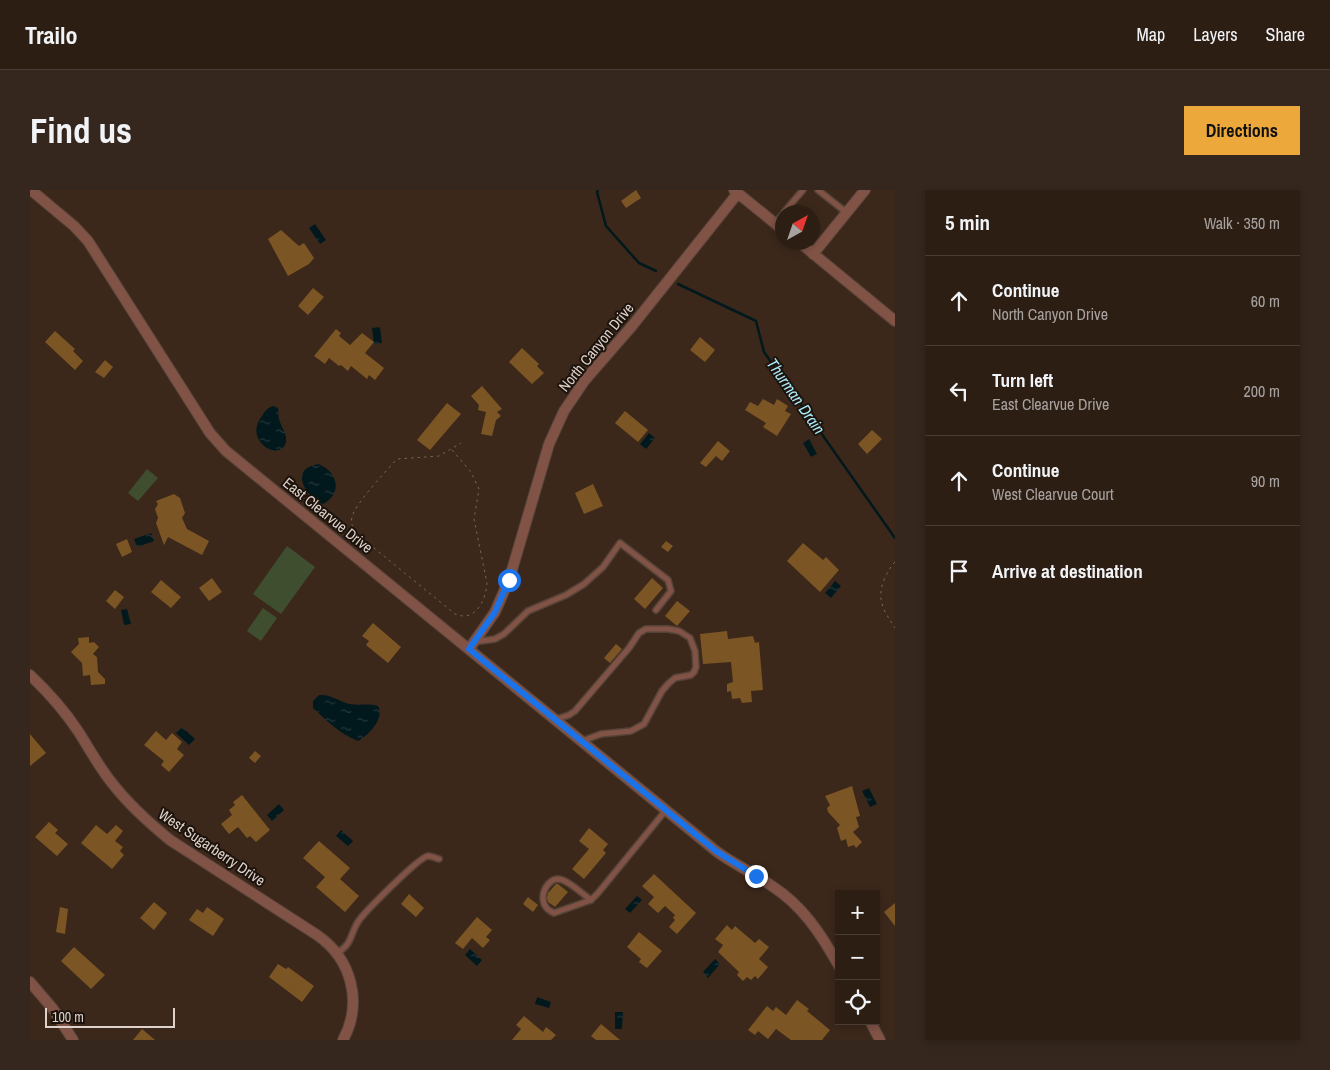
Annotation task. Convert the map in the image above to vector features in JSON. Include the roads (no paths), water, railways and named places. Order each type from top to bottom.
[{"type":"street","name":"East Clearvue Drive","points":[[31,190],[74,226],[88,241],[218,443],[268,486],[472,646],[555,720],[722,855],[788,897],[815,926],[835,959]]},
{"type":"street","points":[[813,254],[865,190]]},
{"type":"street","name":"North Canyon Drive","points":[[472,646],[495,612],[509,580],[549,444],[564,411],[585,380],[632,326],[736,192]]},
{"type":"street","points":[[736,192],[775,223]]},
{"type":"street","points":[[808,250],[895,321]]},
{"type":"street","name":"West Sugarberry Drive","points":[[30,675],[53,697],[71,720],[111,782],[145,820],[170,840],[325,941],[336,953],[344,964],[351,982],[353,1002],[352,1018],[343,1040]]},
{"type":"street","points":[[30,982],[53,1009],[74,1040]]},
{"type":"street","points":[[872,1025],[880,1040]]},
{"type":"lane","points":[[790,205],[803,190]]},
{"type":"lane","points":[[818,190],[847,213]]},
{"type":"lane","points":[[472,646],[495,639],[504,634],[528,611],[566,595],[584,584],[603,568],[620,543],[668,580],[671,591],[656,610]]},
{"type":"lane","points":[[555,720],[574,711],[639,633],[646,629],[668,629],[679,631],[690,638],[695,651],[696,667],[694,672],[675,678],[669,683],[644,724],[631,730],[601,734],[581,741]]},
{"type":"lane","points":[[591,900],[565,881],[558,879],[554,880],[546,888],[542,896],[542,902],[554,913],[591,900],[666,810]]},
{"type":"lane","points":[[336,953],[345,948],[352,938],[358,921],[408,871],[425,857],[429,856],[439,859]]},
{"type":"water","points":[[315,224],[326,240],[320,244],[309,228]]},
{"type":"water","points":[[380,327],[382,343],[374,344],[372,328]]},
{"type":"water","points":[[273,406],[278,408],[279,419],[286,439],[283,448],[277,450],[271,450],[265,446],[259,441],[257,434],[257,425],[262,416],[266,410]]},
{"type":"water","points":[[649,433],[655,438],[646,449],[640,444]]},
{"type":"water","points":[[809,439],[817,454],[811,457],[803,443]]},
{"type":"water","points":[[318,464],[330,472],[336,483],[333,495],[323,504],[306,490],[302,477],[304,471]]},
{"type":"water","points":[[151,533],[154,541],[137,547],[134,539]]},
{"type":"water","points":[[835,581],[841,586],[831,598],[825,593]]},
{"type":"water","points":[[127,609],[131,624],[124,625],[121,610]]},
{"type":"water","points":[[319,695],[350,704],[378,706],[380,711],[378,721],[367,735],[358,741],[351,738],[313,708],[313,701]]},
{"type":"water","points":[[182,727],[195,739],[189,745],[176,733]]},
{"type":"water","points":[[869,788],[877,804],[870,807],[862,791]]},
{"type":"water","points":[[279,804],[284,810],[272,821],[267,815]]},
{"type":"water","points":[[341,830],[353,841],[348,846],[336,836]]},
{"type":"water","points":[[637,896],[642,900],[630,913],[625,909]]},
{"type":"water","points":[[470,949],[482,960],[477,966],[465,955]]},
{"type":"water","points":[[715,959],[720,964],[708,978],[703,972]]},
{"type":"water","points":[[537,997],[551,1002],[549,1008],[535,1004]]},
{"type":"water","points":[[615,1012],[623,1012],[622,1029],[615,1029]]},
{"type":"waterway","name":"Thurman Drain","points":[[598,190],[606,226],[639,263],[656,271]]},
{"type":"waterway","name":"Thurman Drain","points":[[678,284],[756,321],[764,352],[895,538]]}]
